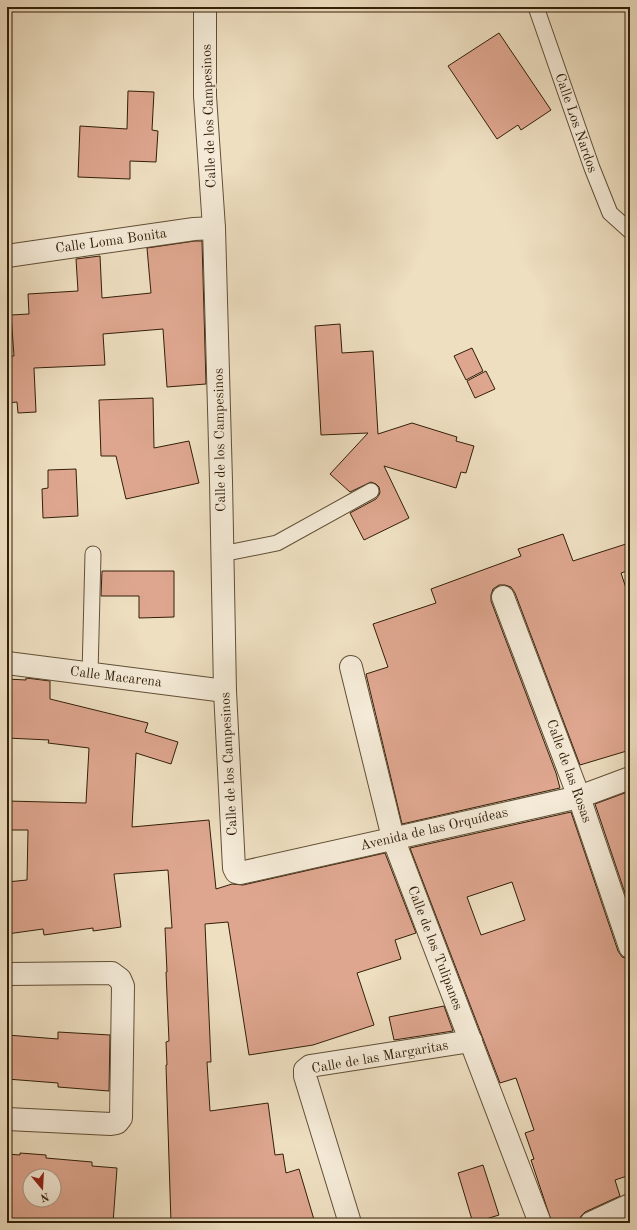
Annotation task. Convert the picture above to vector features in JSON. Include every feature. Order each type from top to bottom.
[{"type":"street","name":"Calle de los Campesinos","points":[[205,7],[205,96],[214,228],[224,691],[234,868],[236,872]]},
{"type":"street","name":"Calle Loma Bonita","points":[[7,256],[194,229],[214,228]]},
{"type":"street","name":"Calle de las Rosas","points":[[503,597],[579,797],[630,948]]},
{"type":"street","name":"Calle Macarena","points":[[7,663],[224,691]]},
{"type":"street","name":"Calle de los Tulipanes","points":[[351,667],[394,838],[540,1223]]},
{"type":"street","name":"Avenida de las Orquídeas","points":[[236,872],[240,873],[579,797],[630,778]]},
{"type":"street","points":[[7,974],[112,973],[120,979],[123,986],[121,1118],[117,1123],[111,1124],[7,1119]]},
{"type":"street","name":"Calle de las Margaritas","points":[[350,1223],[305,1076],[305,1070],[310,1066],[471,1041]]},
{"type":"street","points":[[591,1223],[630,1205]]},
{"type":"lane","name":"Calle Los Nardos","points":[[536,7],[592,168],[610,213],[630,231]]},
{"type":"lane","points":[[222,554],[277,543],[371,491]]},
{"type":"lane","points":[[90,674],[93,554]]},
{"type":"building","points":[[499,33],[551,110],[521,130],[518,125],[497,139],[448,66]]},
{"type":"building","points":[[128,91],[154,92],[152,130],[158,131],[156,162],[130,161],[130,179],[78,177],[80,126],[127,129]]},
{"type":"building","points":[[202,241],[206,384],[167,387],[163,329],[103,334],[105,365],[34,368],[36,412],[18,413],[17,402],[7,403],[7,356],[14,356],[11,315],[29,314],[28,294],[78,291],[76,259],[100,256],[102,298],[151,293],[147,248]]},
{"type":"building","points":[[340,324],[342,353],[373,351],[378,434],[412,423],[457,437],[456,441],[474,446],[466,473],[461,472],[456,488],[384,466],[409,518],[364,540],[350,513],[376,499],[380,492],[379,487],[371,482],[350,492],[330,474],[368,433],[321,435],[315,326]]},
{"type":"building","points":[[472,348],[483,371],[466,380],[454,356]]},
{"type":"building","points":[[486,371],[495,389],[475,398],[467,381]]},
{"type":"building","points":[[153,398],[154,448],[189,441],[199,483],[126,499],[116,456],[101,456],[99,400]]},
{"type":"building","points":[[76,469],[78,516],[43,518],[42,489],[48,488],[48,470]]},
{"type":"building","points":[[563,534],[573,561],[626,544],[630,558],[630,570],[621,573],[630,600],[630,750],[580,765],[515,593],[511,587],[499,585],[493,589],[491,601],[556,773],[560,788],[402,824],[366,674],[388,667],[373,624],[436,603],[431,589],[521,556],[518,549]]},
{"type":"building","points":[[102,571],[174,571],[174,617],[139,618],[139,596],[101,596]]},
{"type":"building","points":[[26,678],[50,681],[50,699],[148,723],[145,732],[178,742],[171,764],[136,753],[132,827],[209,820],[216,889],[232,884],[243,885],[385,853],[416,933],[395,940],[401,959],[357,973],[374,1025],[313,1045],[249,1055],[228,922],[205,924],[211,1062],[207,1062],[210,1111],[268,1103],[275,1155],[283,1154],[286,1173],[299,1169],[315,1223],[171,1223],[166,1065],[166,1042],[169,1041],[165,928],[172,928],[168,870],[114,874],[121,927],[93,931],[93,928],[44,935],[43,929],[7,934],[7,882],[27,880],[28,830],[7,830],[7,801],[86,803],[89,748],[48,743],[49,740],[7,738],[7,679],[26,680]]},
{"type":"building","points":[[630,791],[630,908],[595,804]]},
{"type":"building","points":[[571,812],[618,951],[622,957],[630,959],[630,1175],[615,1180],[620,1196],[585,1212],[581,1216],[579,1223],[552,1223],[531,1160],[534,1159],[525,1133],[534,1130],[516,1078],[500,1083],[410,848]],"holes":[[[512,882],[525,920],[481,935],[467,897]]]},
{"type":"building","points":[[444,1006],[453,1031],[394,1040],[389,1017]]},
{"type":"building","points":[[58,1032],[110,1035],[109,1091],[58,1087],[58,1083],[7,1079],[7,1035],[58,1039]]},
{"type":"building","points":[[20,1153],[46,1155],[46,1158],[92,1162],[92,1166],[117,1168],[113,1223],[7,1223],[7,1154],[20,1155]]},
{"type":"building","points":[[483,1165],[499,1215],[473,1223],[458,1173]]}]
